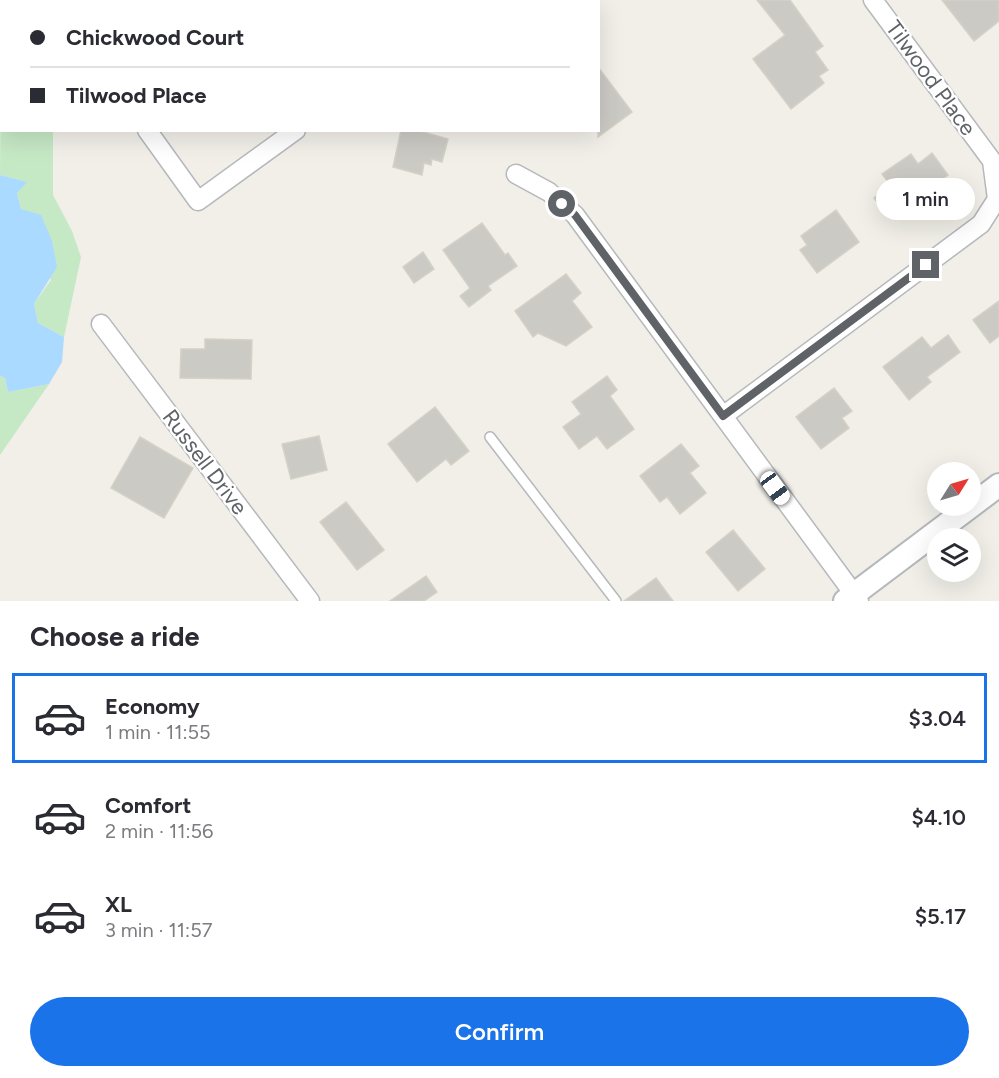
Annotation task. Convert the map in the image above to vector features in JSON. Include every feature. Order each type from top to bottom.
[{"type":"street","name":"Tilwood Place","points":[[723,416],[981,224],[998,199],[992,161],[873,0]]},
{"type":"street","points":[[148,132],[198,201],[293,132]]},
{"type":"street","points":[[516,174],[549,192],[575,215],[723,416],[853,599],[999,485]]},
{"type":"street","name":"Russell Drive","points":[[101,324],[310,601]]},
{"type":"lane","points":[[490,437],[616,601]]},
{"type":"green space","points":[[0,132],[53,132],[53,195],[72,231],[81,257],[64,337],[38,323],[34,304],[51,280],[21,209],[17,193],[26,182],[0,175]]},
{"type":"green space","points":[[0,376],[5,378],[8,392],[49,384],[0,455]]},
{"type":"water","points":[[0,175],[27,182],[17,193],[21,209],[41,215],[52,241],[57,267],[34,304],[38,323],[64,337],[62,362],[49,384],[8,392],[5,378],[0,376]]},
{"type":"building","points":[[757,0],[790,0],[823,46],[815,52],[828,70],[819,76],[824,83],[791,109],[753,59],[785,35]]},
{"type":"building","points":[[942,0],[999,0],[999,21],[974,41]]},
{"type":"building","points":[[600,70],[632,112],[598,137],[598,132],[600,132]]},
{"type":"building","points":[[401,132],[423,132],[448,139],[442,162],[432,159],[431,165],[424,163],[422,175],[393,167]]},
{"type":"building","points":[[932,153],[948,175],[889,218],[874,198],[891,186],[882,174],[911,154],[918,164]]},
{"type":"building","points":[[836,210],[859,242],[817,273],[800,250],[807,245],[801,236]]},
{"type":"building","points":[[482,223],[505,255],[508,253],[517,266],[488,286],[491,290],[469,307],[460,296],[470,288],[443,250]]},
{"type":"building","points":[[423,252],[434,269],[414,283],[403,267]]},
{"type":"building","points":[[566,274],[581,293],[572,301],[592,327],[566,346],[538,333],[533,337],[515,311]]},
{"type":"building","points":[[999,301],[999,336],[990,343],[973,320]]},
{"type":"building","points":[[948,335],[960,352],[927,377],[931,382],[909,400],[883,367],[922,337],[931,348]]},
{"type":"building","points":[[205,339],[252,340],[251,379],[180,378],[181,349],[205,349]]},
{"type":"building","points":[[607,376],[617,390],[610,396],[634,429],[607,449],[597,436],[579,449],[563,427],[581,414],[572,402]]},
{"type":"building","points":[[834,388],[852,411],[842,418],[849,428],[821,449],[796,417]]},
{"type":"building","points":[[435,407],[469,451],[451,465],[446,459],[417,482],[388,444]]},
{"type":"building","points":[[319,436],[327,470],[291,479],[282,444]]},
{"type":"building","points":[[140,437],[193,468],[164,518],[111,488]]},
{"type":"building","points":[[681,444],[699,466],[690,473],[706,493],[680,514],[667,497],[660,502],[640,476]]},
{"type":"building","points":[[346,502],[384,550],[357,570],[320,522]]},
{"type":"building","points":[[733,530],[765,569],[738,591],[706,552]]},
{"type":"building","points":[[426,576],[437,592],[424,601],[390,601]]},
{"type":"building","points":[[656,578],[673,601],[624,601]]},
{"type":"route","points":[[562,204],[575,215],[723,416],[926,265]]}]
